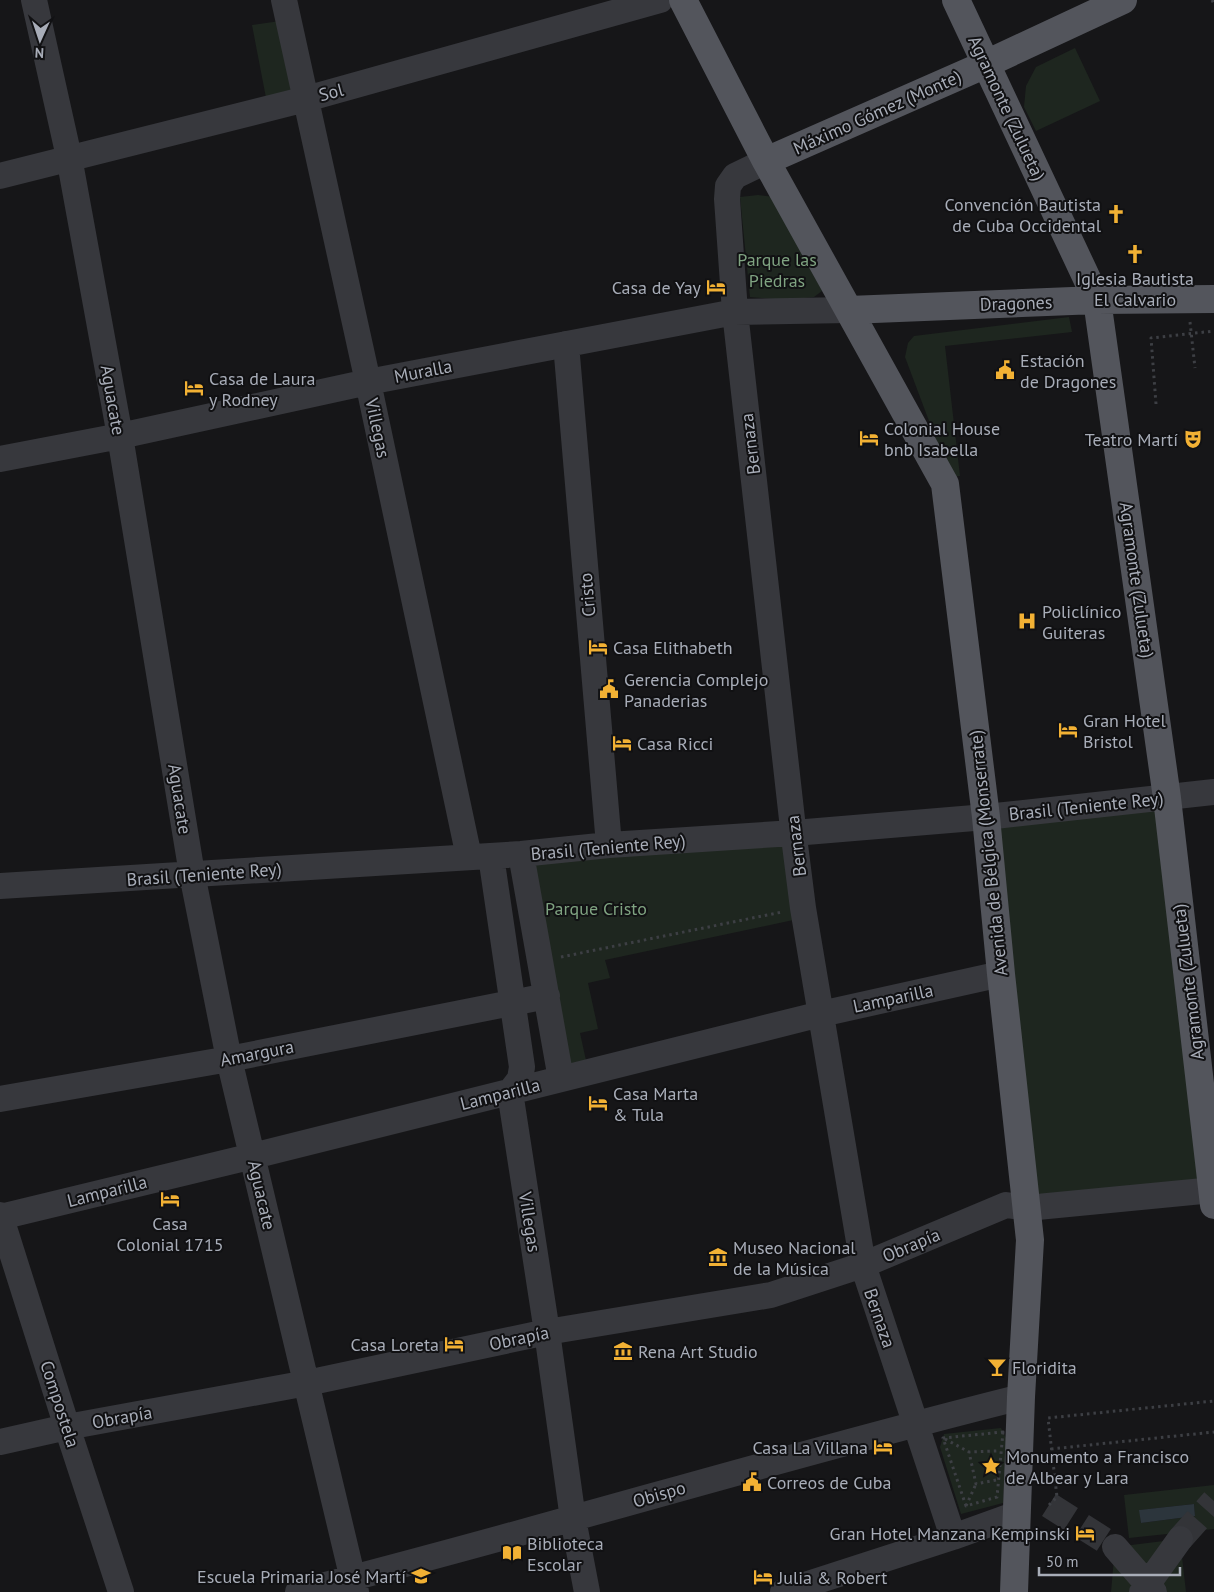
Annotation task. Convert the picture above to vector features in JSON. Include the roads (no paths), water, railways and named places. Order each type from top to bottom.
[{"type":"main road","name":"Avenida de Bélgica (Monserrate)","points":[[683,0],[766,161],[945,484],[986,817],[1030,1240],[1021,1397],[1014,1592]]},
{"type":"main road","name":"Agramonte (Zulueta)","points":[[956,0],[1097,300],[1167,798],[1214,1194]]},
{"type":"main road","name":"Máximo Gómez (Monte)","points":[[766,161],[986,64],[1123,0]]},
{"type":"main road","points":[[1002,100],[1006,79],[1023,46]]},
{"type":"main road","name":"Dragones","points":[[849,310],[1097,300],[1214,299]]},
{"type":"street","name":"Aguacate","points":[[34,0],[69,157],[120,436],[192,874],[229,1059],[354,1585]]},
{"type":"street","name":"Villegas","points":[[284,0],[368,382],[513,1003],[522,1066],[520,1079],[510,1092],[573,1518],[586,1592]]},
{"type":"street","name":"Sol","points":[[0,176],[69,157],[306,99],[660,0]]},
{"type":"street","name":"Bernaza","points":[[766,161],[735,176],[728,186],[727,199],[735,312],[803,908],[863,1266],[953,1537]]},
{"type":"street","name":"Muralla","points":[[0,459],[120,436],[368,382],[735,312],[849,310]]},
{"type":"street","name":"Cristo","points":[[566,344],[609,845]]},
{"type":"street","name":"Brasil (Teniente Rey)","points":[[0,886],[480,857],[609,845],[794,833],[986,817],[1214,792]]},
{"type":"street","points":[[521,854],[541,962],[566,1077]]},
{"type":"street","name":"Lamparilla","points":[[0,1217],[253,1156],[821,1014],[1001,974]]},
{"type":"street","name":"Amargura","points":[[0,1099],[229,1059],[548,996]]},
{"type":"street","name":"Obrapía","points":[[0,1442],[67,1427],[307,1383],[547,1332],[771,1294],[863,1266],[1006,1205],[1027,1208],[1214,1194]]},
{"type":"street","name":"Compostela","points":[[0,1217],[121,1592]]},
{"type":"street","name":"Obispo","points":[[298,1592],[354,1585],[573,1518],[916,1423],[1021,1397]]},
{"type":"street","points":[[783,1592],[953,1537],[1017,1514]]},
{"type":"street","points":[[1115,1547],[1148,1589],[1180,1539]]},
{"type":"tunnel","points":[[1180,1539],[1214,1501]]},
{"type":"tunnel","points":[[1049,1505],[1115,1547]]},
{"type":"place","name":"Convención Bautista de Cuba Occidental","points":[[1116,214]]},
{"type":"place","name":"Iglesia Bautista El Calvario","points":[[1135,254]]},
{"type":"place","name":"Casa de Yay","points":[[716,287]]},
{"type":"place","name":"Estación de Dragones","points":[[1005,370]]},
{"type":"place","name":"Casa de Laura y Rodney","points":[[194,388]]},
{"type":"place","name":"Colonial House bnb Isabella","points":[[869,438]]},
{"type":"place","name":"Teatro Martí","points":[[1193,439]]},
{"type":"place","name":"Policlínico Guiteras","points":[[1027,621]]},
{"type":"place","name":"Casa Elithabeth","points":[[598,647]]},
{"type":"place","name":"Gerencia Complejo Panaderias","points":[[609,689]]},
{"type":"place","name":"Gran Hotel Bristol","points":[[1068,730]]},
{"type":"place","name":"Casa Ricci","points":[[622,743]]},
{"type":"place","name":"Casa Marta & Tula","points":[[598,1103]]},
{"type":"place","name":"Casa Colonial 1715","points":[[170,1199]]},
{"type":"place","name":"Museo Nacional de la Música","points":[[718,1257]]},
{"type":"place","name":"Casa Loreta","points":[[454,1344]]},
{"type":"place","name":"Rena Art Studio","points":[[623,1351]]},
{"type":"place","name":"Floridita","points":[[997,1367]]},
{"type":"place","name":"Casa La Villana","points":[[883,1447]]},
{"type":"place","name":"Monumento a Francisco de Albear y Lara","points":[[991,1466]]},
{"type":"place","name":"Correos de Cuba","points":[[752,1482]]},
{"type":"place","name":"Gran Hotel Manzana Kempinski","points":[[1085,1533]]},
{"type":"place","name":"Biblioteca Escolar","points":[[512,1553]]},
{"type":"place","name":"Escuela Primaria José Martí","points":[[421,1576]]},
{"type":"place","name":"Julia & Robert","points":[[763,1577]]},
{"type":"park label","name":"Parque las Piedras","points":[[777,269]]},
{"type":"park label","name":"Parque Cristo","points":[[596,908]]}]
